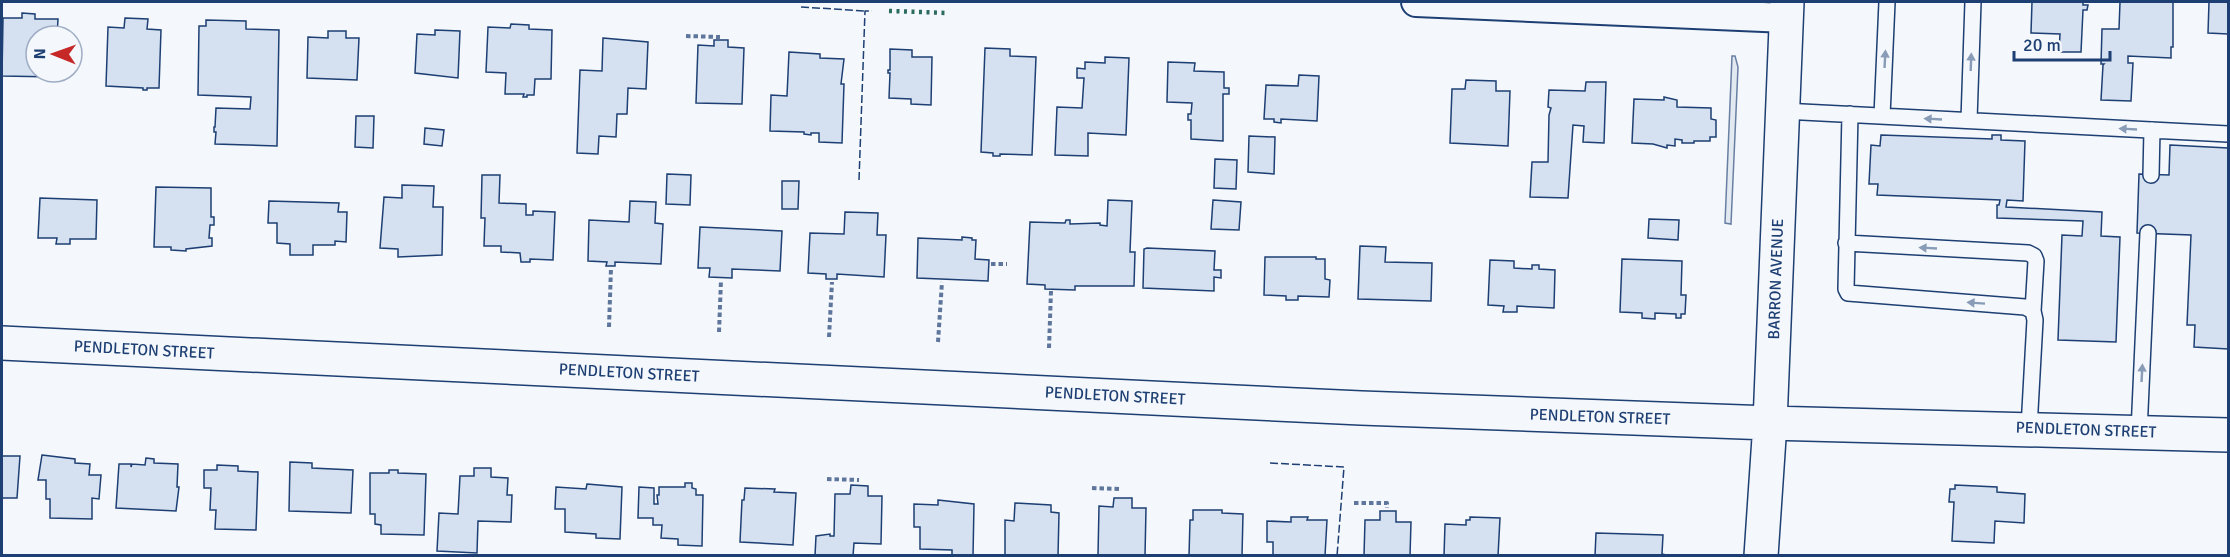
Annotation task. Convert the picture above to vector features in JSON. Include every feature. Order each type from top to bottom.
[{"type":"main road","name":"BARRON AVENUE","points":[[1761,555],[1770,423],[1787,10]]},
{"type":"main road","name":"PENDLETON STREET","points":[[2,344],[1361,408],[1770,423],[2229,435]]},
{"type":"street","points":[[1416,2],[1787,10]]},
{"type":"lane","points":[[1882,116],[1887,2]]},
{"type":"lane","points":[[1969,120],[1973,2]]},
{"type":"lane","points":[[1783,111],[2229,134]]},
{"type":"lane","points":[[1850,114],[1845,289],[1848,293],[2025,307],[2034,311]]},
{"type":"lane","points":[[2151,175],[2152,130]]},
{"type":"lane","points":[[2139,432],[2148,233]]},
{"type":"lane","points":[[1846,243],[2028,253],[2034,256],[2036,261],[2035,320],[2029,428]]},
{"type":"path","points":[[686,36],[720,37]]},
{"type":"path","points":[[992,264],[1008,264]]},
{"type":"path","points":[[609,327],[611,268]]},
{"type":"path","points":[[719,332],[722,280]]},
{"type":"path","points":[[829,337],[832,282]]},
{"type":"path","points":[[938,342],[942,282]]},
{"type":"path","points":[[1049,348],[1051,291]]},
{"type":"path","points":[[827,479],[859,480]]},
{"type":"path","points":[[1092,488],[1119,489]]},
{"type":"path","points":[[1354,503],[1388,503],[1387,508]]},
{"type":"shaded area","points":[[1732,56],[1735,56],[1738,67],[1731,224],[1725,223]]},
{"type":"building","points":[[2032,2],[2083,2],[2083,5],[2088,5],[2087,10],[2083,10],[2081,52],[2059,52],[2060,34],[2031,33]]},
{"type":"building","points":[[2120,2],[2173,2],[2171,58],[2128,56],[2128,63],[2133,63],[2131,101],[2101,100],[2104,64],[2101,64],[2102,29],[2119,29]]},
{"type":"building","points":[[2209,2],[2228,2],[2228,34],[2208,33]]},
{"type":"building","points":[[22,13],[35,14],[35,19],[58,19],[58,24],[24,24],[24,76],[2,76],[3,18],[22,18]]},
{"type":"building","points":[[125,18],[148,19],[147,29],[161,30],[159,88],[143,90],[143,88],[106,86],[108,27],[124,28]]},
{"type":"building","points":[[206,20],[246,21],[246,29],[279,30],[277,146],[215,144],[216,108],[250,109],[251,97],[198,95],[199,26],[206,26]]},
{"type":"building","points":[[511,24],[529,25],[529,29],[552,30],[551,79],[535,79],[534,95],[527,95],[527,97],[523,97],[524,94],[505,94],[506,73],[486,72],[488,27],[510,28]]},
{"type":"building","points":[[435,30],[460,31],[458,78],[415,73],[417,34],[435,35]]},
{"type":"building","points":[[328,31],[346,31],[346,38],[359,38],[357,80],[307,78],[308,37],[328,38]]},
{"type":"building","points":[[603,38],[648,42],[646,89],[628,88],[627,114],[617,114],[616,137],[599,136],[598,154],[577,153],[580,70],[602,71]]},
{"type":"building","points":[[714,40],[728,40],[728,47],[744,48],[742,104],[696,103],[698,45],[714,46]]},
{"type":"building","points":[[985,48],[1010,49],[1010,56],[1036,57],[1032,155],[1000,154],[1000,156],[993,156],[993,153],[981,152]]},
{"type":"building","points":[[890,49],[912,50],[912,57],[932,57],[931,105],[911,104],[911,99],[889,98]]},
{"type":"building","points":[[789,52],[820,54],[820,58],[844,59],[841,84],[844,84],[842,143],[819,142],[819,133],[811,133],[811,135],[804,134],[804,132],[770,131],[771,95],[787,96]]},
{"type":"building","points":[[1105,57],[1129,58],[1126,135],[1088,133],[1088,156],[1055,155],[1057,107],[1082,108],[1084,78],[1077,78],[1077,68],[1085,69],[1085,62],[1105,63]]},
{"type":"building","points":[[1168,62],[1195,63],[1194,71],[1224,72],[1224,88],[1229,88],[1229,94],[1223,94],[1223,141],[1191,139],[1191,120],[1188,120],[1188,114],[1191,114],[1192,103],[1167,102]]},
{"type":"building","points":[[1299,75],[1319,76],[1317,121],[1281,119],[1281,123],[1274,122],[1274,119],[1264,119],[1266,85],[1298,86]]},
{"type":"building","points":[[1466,80],[1496,81],[1496,91],[1510,91],[1508,146],[1450,143],[1452,89],[1465,89]]},
{"type":"building","points":[[1586,82],[1606,82],[1604,143],[1583,142],[1584,126],[1573,125],[1568,198],[1530,197],[1532,162],[1548,162],[1551,108],[1548,107],[1549,90],[1585,91]]},
{"type":"building","points":[[1664,97],[1677,100],[1677,107],[1711,108],[1711,119],[1716,120],[1716,137],[1710,137],[1710,141],[1694,141],[1694,143],[1682,143],[1682,140],[1675,139],[1675,146],[1667,145],[1667,148],[1653,144],[1632,143],[1634,99],[1664,100]]},
{"type":"building","points":[[356,116],[374,116],[373,148],[355,147]]},
{"type":"building","points":[[425,128],[444,130],[442,146],[424,144]]},
{"type":"building","points":[[1881,135],[1992,139],[1992,135],[2001,135],[2001,140],[2025,141],[2023,201],[2007,200],[2006,207],[2102,212],[2101,236],[2120,237],[2116,342],[2058,340],[2062,235],[2082,236],[2083,221],[1997,218],[1997,205],[2000,200],[1877,195],[1878,184],[1869,184],[1871,145],[1880,146]]},
{"type":"building","points":[[1249,136],[1275,137],[1274,174],[1248,172]]},
{"type":"building","points":[[2170,145],[2228,148],[2228,349],[2194,347],[2195,325],[2187,325],[2191,235],[2137,233],[2139,174],[2169,175]]},
{"type":"building","points":[[1215,159],[1237,160],[1236,189],[1214,188]]},
{"type":"building","points":[[667,174],[691,175],[690,205],[666,204]]},
{"type":"building","points":[[482,175],[500,175],[499,203],[526,204],[526,215],[533,215],[533,211],[555,212],[553,260],[530,259],[530,262],[521,262],[520,253],[501,252],[501,246],[484,246],[485,218],[481,218]]},
{"type":"building","points":[[782,181],[799,181],[798,209],[782,209]]},
{"type":"building","points":[[402,185],[434,186],[433,207],[443,207],[442,255],[398,257],[398,249],[380,248],[384,197],[402,198]]},
{"type":"building","points":[[156,187],[211,188],[211,217],[214,217],[214,225],[210,225],[209,238],[212,238],[212,246],[186,249],[186,251],[171,250],[171,247],[154,247]]},
{"type":"building","points":[[40,198],[97,200],[96,239],[70,239],[70,244],[56,244],[57,238],[38,238]]},
{"type":"building","points":[[1108,200],[1132,201],[1130,252],[1135,252],[1134,286],[1075,286],[1075,290],[1045,289],[1045,285],[1027,284],[1030,222],[1065,223],[1066,220],[1070,220],[1070,224],[1100,223],[1100,225],[1107,226]]},
{"type":"building","points":[[1213,200],[1241,202],[1239,230],[1211,229]]},
{"type":"building","points":[[269,201],[339,203],[338,212],[347,212],[346,242],[335,241],[335,245],[313,245],[313,255],[290,255],[290,244],[277,243],[277,223],[268,223]]},
{"type":"building","points":[[630,201],[656,202],[655,223],[663,224],[661,264],[615,262],[615,266],[606,266],[607,262],[588,261],[589,220],[629,222]]},
{"type":"building","points":[[845,212],[878,213],[877,235],[886,235],[884,277],[837,274],[837,279],[826,279],[826,274],[808,273],[810,233],[844,234]]},
{"type":"building","points":[[1649,219],[1679,220],[1678,240],[1648,238]]},
{"type":"building","points":[[700,227],[782,231],[780,271],[732,269],[732,278],[709,277],[710,268],[698,268]]},
{"type":"building","points":[[962,237],[976,240],[975,259],[989,260],[988,281],[917,278],[918,238],[962,240]]},
{"type":"building","points":[[1360,246],[1386,247],[1385,262],[1432,263],[1431,301],[1358,299]]},
{"type":"building","points":[[1144,249],[1215,251],[1214,270],[1221,270],[1221,278],[1214,277],[1214,291],[1143,288]]},
{"type":"building","points":[[1265,257],[1325,259],[1325,279],[1330,280],[1329,297],[1298,296],[1298,300],[1286,300],[1286,296],[1264,295]]},
{"type":"building","points":[[1622,259],[1682,261],[1681,295],[1686,295],[1685,314],[1681,314],[1681,318],[1676,318],[1676,314],[1655,313],[1655,319],[1642,318],[1642,313],[1620,312]]},
{"type":"building","points":[[1490,260],[1514,261],[1514,268],[1532,269],[1532,265],[1539,265],[1539,269],[1555,270],[1554,308],[1517,306],[1517,312],[1503,312],[1504,306],[1488,305]]},
{"type":"building","points":[[42,455],[75,459],[75,463],[90,464],[89,475],[101,475],[99,499],[92,498],[92,519],[50,518],[50,499],[46,499],[46,480],[38,480]]},
{"type":"building","points":[[2,456],[20,456],[17,498],[2,498]]},
{"type":"building","points":[[146,458],[154,459],[154,463],[178,464],[177,487],[179,487],[176,511],[116,508],[119,464],[131,464],[131,467],[132,464],[145,465]]},
{"type":"building","points":[[290,462],[312,463],[312,468],[353,470],[351,513],[289,511]]},
{"type":"building","points":[[217,465],[238,466],[238,471],[258,472],[256,530],[215,529],[216,510],[210,510],[211,488],[204,488],[204,470],[217,470]]},
{"type":"building","points":[[474,468],[491,468],[491,477],[508,478],[507,495],[512,495],[511,522],[478,521],[477,553],[437,551],[439,513],[458,514],[460,476],[474,476]]},
{"type":"building","points":[[389,470],[398,470],[398,473],[426,474],[424,535],[381,534],[381,525],[375,524],[375,514],[370,514],[370,473],[389,473]]},
{"type":"building","points":[[685,483],[692,483],[692,488],[696,489],[696,495],[703,495],[702,546],[678,545],[678,539],[661,538],[662,525],[653,525],[653,518],[638,518],[639,487],[654,488],[654,504],[658,504],[659,487],[685,487]]},
{"type":"building","points":[[587,484],[622,487],[620,539],[596,538],[596,534],[565,532],[565,509],[555,509],[556,487],[586,489]]},
{"type":"building","points":[[851,485],[868,486],[868,496],[882,496],[881,544],[854,543],[853,556],[815,556],[816,536],[830,534],[834,536],[835,494],[850,494]]},
{"type":"building","points":[[1955,485],[1997,487],[1997,492],[2025,494],[2024,523],[1995,521],[1994,543],[1952,541],[1954,502],[1949,502],[1950,489],[1955,489]]},
{"type":"building","points":[[745,488],[775,489],[774,492],[796,493],[793,545],[740,542],[742,500],[744,500]]},
{"type":"building","points":[[1114,498],[1132,498],[1132,508],[1146,508],[1145,556],[1098,556],[1099,506],[1113,507]]},
{"type":"building","points":[[938,500],[974,504],[973,556],[952,556],[952,550],[920,549],[920,527],[914,527],[914,504],[938,505]]},
{"type":"building","points":[[1015,503],[1051,505],[1051,512],[1059,513],[1058,556],[1005,556],[1005,520],[1014,521]]},
{"type":"building","points":[[1193,510],[1222,510],[1222,513],[1243,514],[1242,556],[1189,556],[1190,520],[1193,520]]},
{"type":"building","points":[[1380,511],[1396,511],[1396,522],[1411,522],[1410,556],[1364,556],[1365,520],[1380,520]]},
{"type":"building","points":[[1291,517],[1327,520],[1325,556],[1275,556],[1273,554],[1273,542],[1267,542],[1267,521],[1291,522]]},
{"type":"building","points":[[1470,517],[1500,518],[1498,556],[1444,556],[1445,524],[1466,525],[1466,520],[1470,520]]},
{"type":"building","points":[[1596,533],[1663,535],[1662,554],[1670,556],[1595,556]]},
{"type":"hedge","points":[[889,11],[948,13]]},
{"type":"fence","points":[[801,7],[865,11]]},
{"type":"fence","points":[[859,180],[865,11],[872,11]]},
{"type":"fence","points":[[1270,463],[1344,467],[1337,556]]}]
